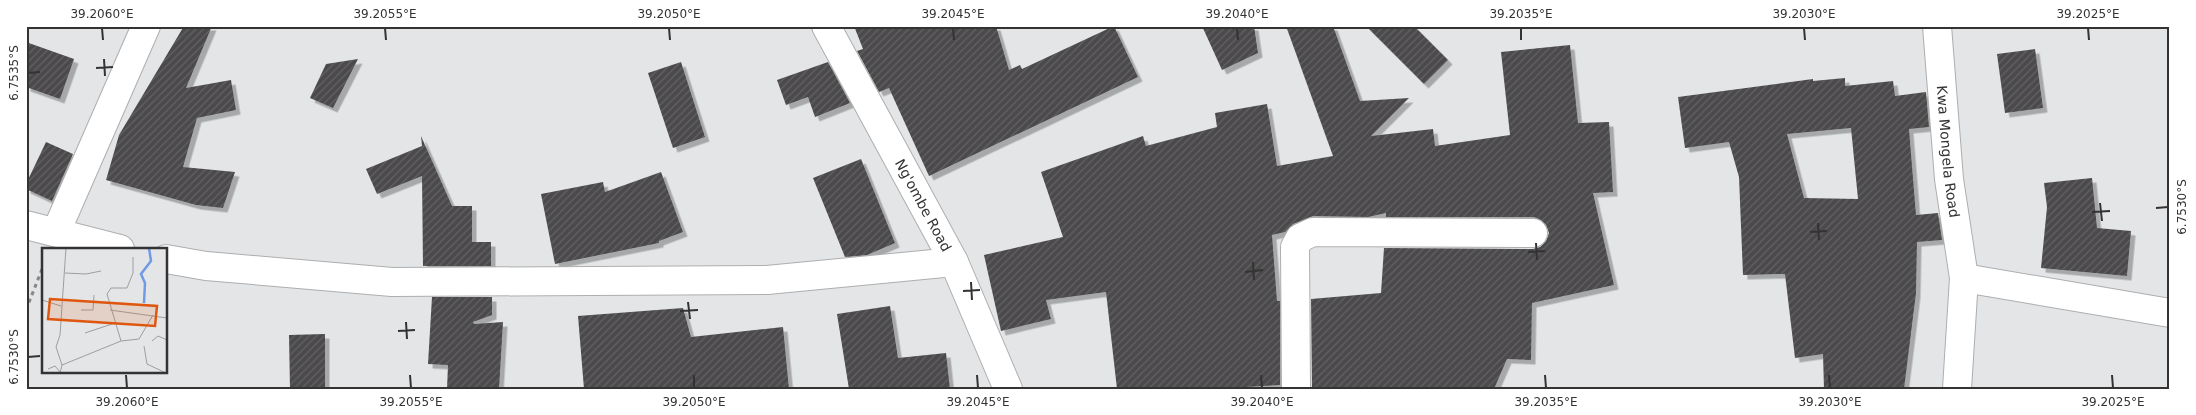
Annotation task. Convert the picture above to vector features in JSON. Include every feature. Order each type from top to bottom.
[{"type":"street","points":[[56,232],[146,26]]},
{"type":"street","name":"Ng'ombe Road","points":[[826,26],[954,262],[1008,389]]},
{"type":"street","name":"Kwa Mongela Road","points":[[1937,26],[1949,179],[1964,278],[1957,389]]},
{"type":"street","points":[[26,226],[116,248]]},
{"type":"street","points":[[1296,389],[1295,247],[1300,238],[1313,232],[1533,233]]},
{"type":"street","points":[[168,259],[206,266],[392,282],[767,280],[954,262]]},
{"type":"street","points":[[1964,278],[2170,313]]},
{"type":"path","points":[[26,310],[42,269]]},
{"type":"building","points":[[184,26],[212,26],[186,88],[231,80],[236,110],[197,118],[183,167],[235,172],[223,208],[196,205],[106,180],[119,135]]},
{"type":"building","points":[[854,26],[996,26],[1009,70],[1020,65],[1022,69],[1114,26],[1138,77],[929,176],[889,88],[879,92],[857,51],[863,49]]},
{"type":"building","points":[[1202,26],[1254,26],[1258,53],[1222,70]]},
{"type":"building","points":[[1286,26],[1333,26],[1360,101],[1409,98],[1371,136],[1433,129],[1435,146],[1510,135],[1501,52],[1570,45],[1578,123],[1609,122],[1613,192],[1593,193],[1614,285],[1532,303],[1531,360],[1507,359],[1494,389],[1312,389],[1311,299],[1381,293],[1384,248],[1533,249],[1540,247],[1546,241],[1549,233],[1546,225],[1534,217],[1386,217],[1386,213],[1368,217],[1313,216],[1293,224],[1285,232],[1272,235],[1277,301],[1280,301],[1280,385],[1211,389],[1117,389],[1106,292],[1046,300],[1051,319],[1001,331],[984,255],[1063,237],[1041,172],[1143,136],[1146,146],[1217,127],[1215,113],[1267,104],[1277,166],[1333,156]]},
{"type":"building","points":[[1366,26],[1414,26],[1448,60],[1424,84]]},
{"type":"building","points":[[26,42],[74,59],[60,99],[26,87]]},
{"type":"building","points":[[2035,49],[2043,108],[2005,113],[1997,54]]},
{"type":"building","points":[[358,59],[333,108],[310,98],[326,64]]},
{"type":"building","points":[[681,62],[705,137],[673,148],[648,73]]},
{"type":"building","points":[[828,62],[850,103],[815,117],[808,97],[786,105],[777,80]]},
{"type":"building","points":[[1845,78],[1845,86],[1893,81],[1895,96],[1926,92],[1929,127],[1909,129],[1916,215],[1938,213],[1942,240],[1917,242],[1916,293],[1904,389],[1824,389],[1823,354],[1795,358],[1785,274],[1743,275],[1739,177],[1729,142],[1685,148],[1678,97],[1813,79],[1813,81]],"holes":[[[1851,128],[1858,199],[1804,198],[1787,134]]]},
{"type":"building","points":[[421,136],[452,206],[472,206],[472,242],[491,242],[491,266],[423,266],[422,176],[377,194],[366,169],[422,146]]},
{"type":"building","points":[[46,142],[73,154],[52,201],[26,189],[26,184]]},
{"type":"building","points":[[861,159],[895,243],[867,255],[845,257],[813,178]]},
{"type":"building","points":[[661,172],[683,232],[659,241],[659,243],[555,264],[541,194],[603,182],[605,192]]},
{"type":"building","points":[[2092,178],[2097,228],[2131,231],[2127,276],[2041,268],[2047,207],[2044,183]]},
{"type":"building","points":[[432,297],[492,297],[492,315],[473,322],[474,324],[503,322],[499,389],[447,389],[448,365],[428,364]]},
{"type":"building","points":[[890,306],[898,358],[946,353],[950,389],[849,389],[837,314]]},
{"type":"building","points":[[683,308],[691,337],[783,327],[789,389],[584,389],[578,316]]},
{"type":"building","points":[[325,334],[325,389],[290,389],[289,335]]}]
